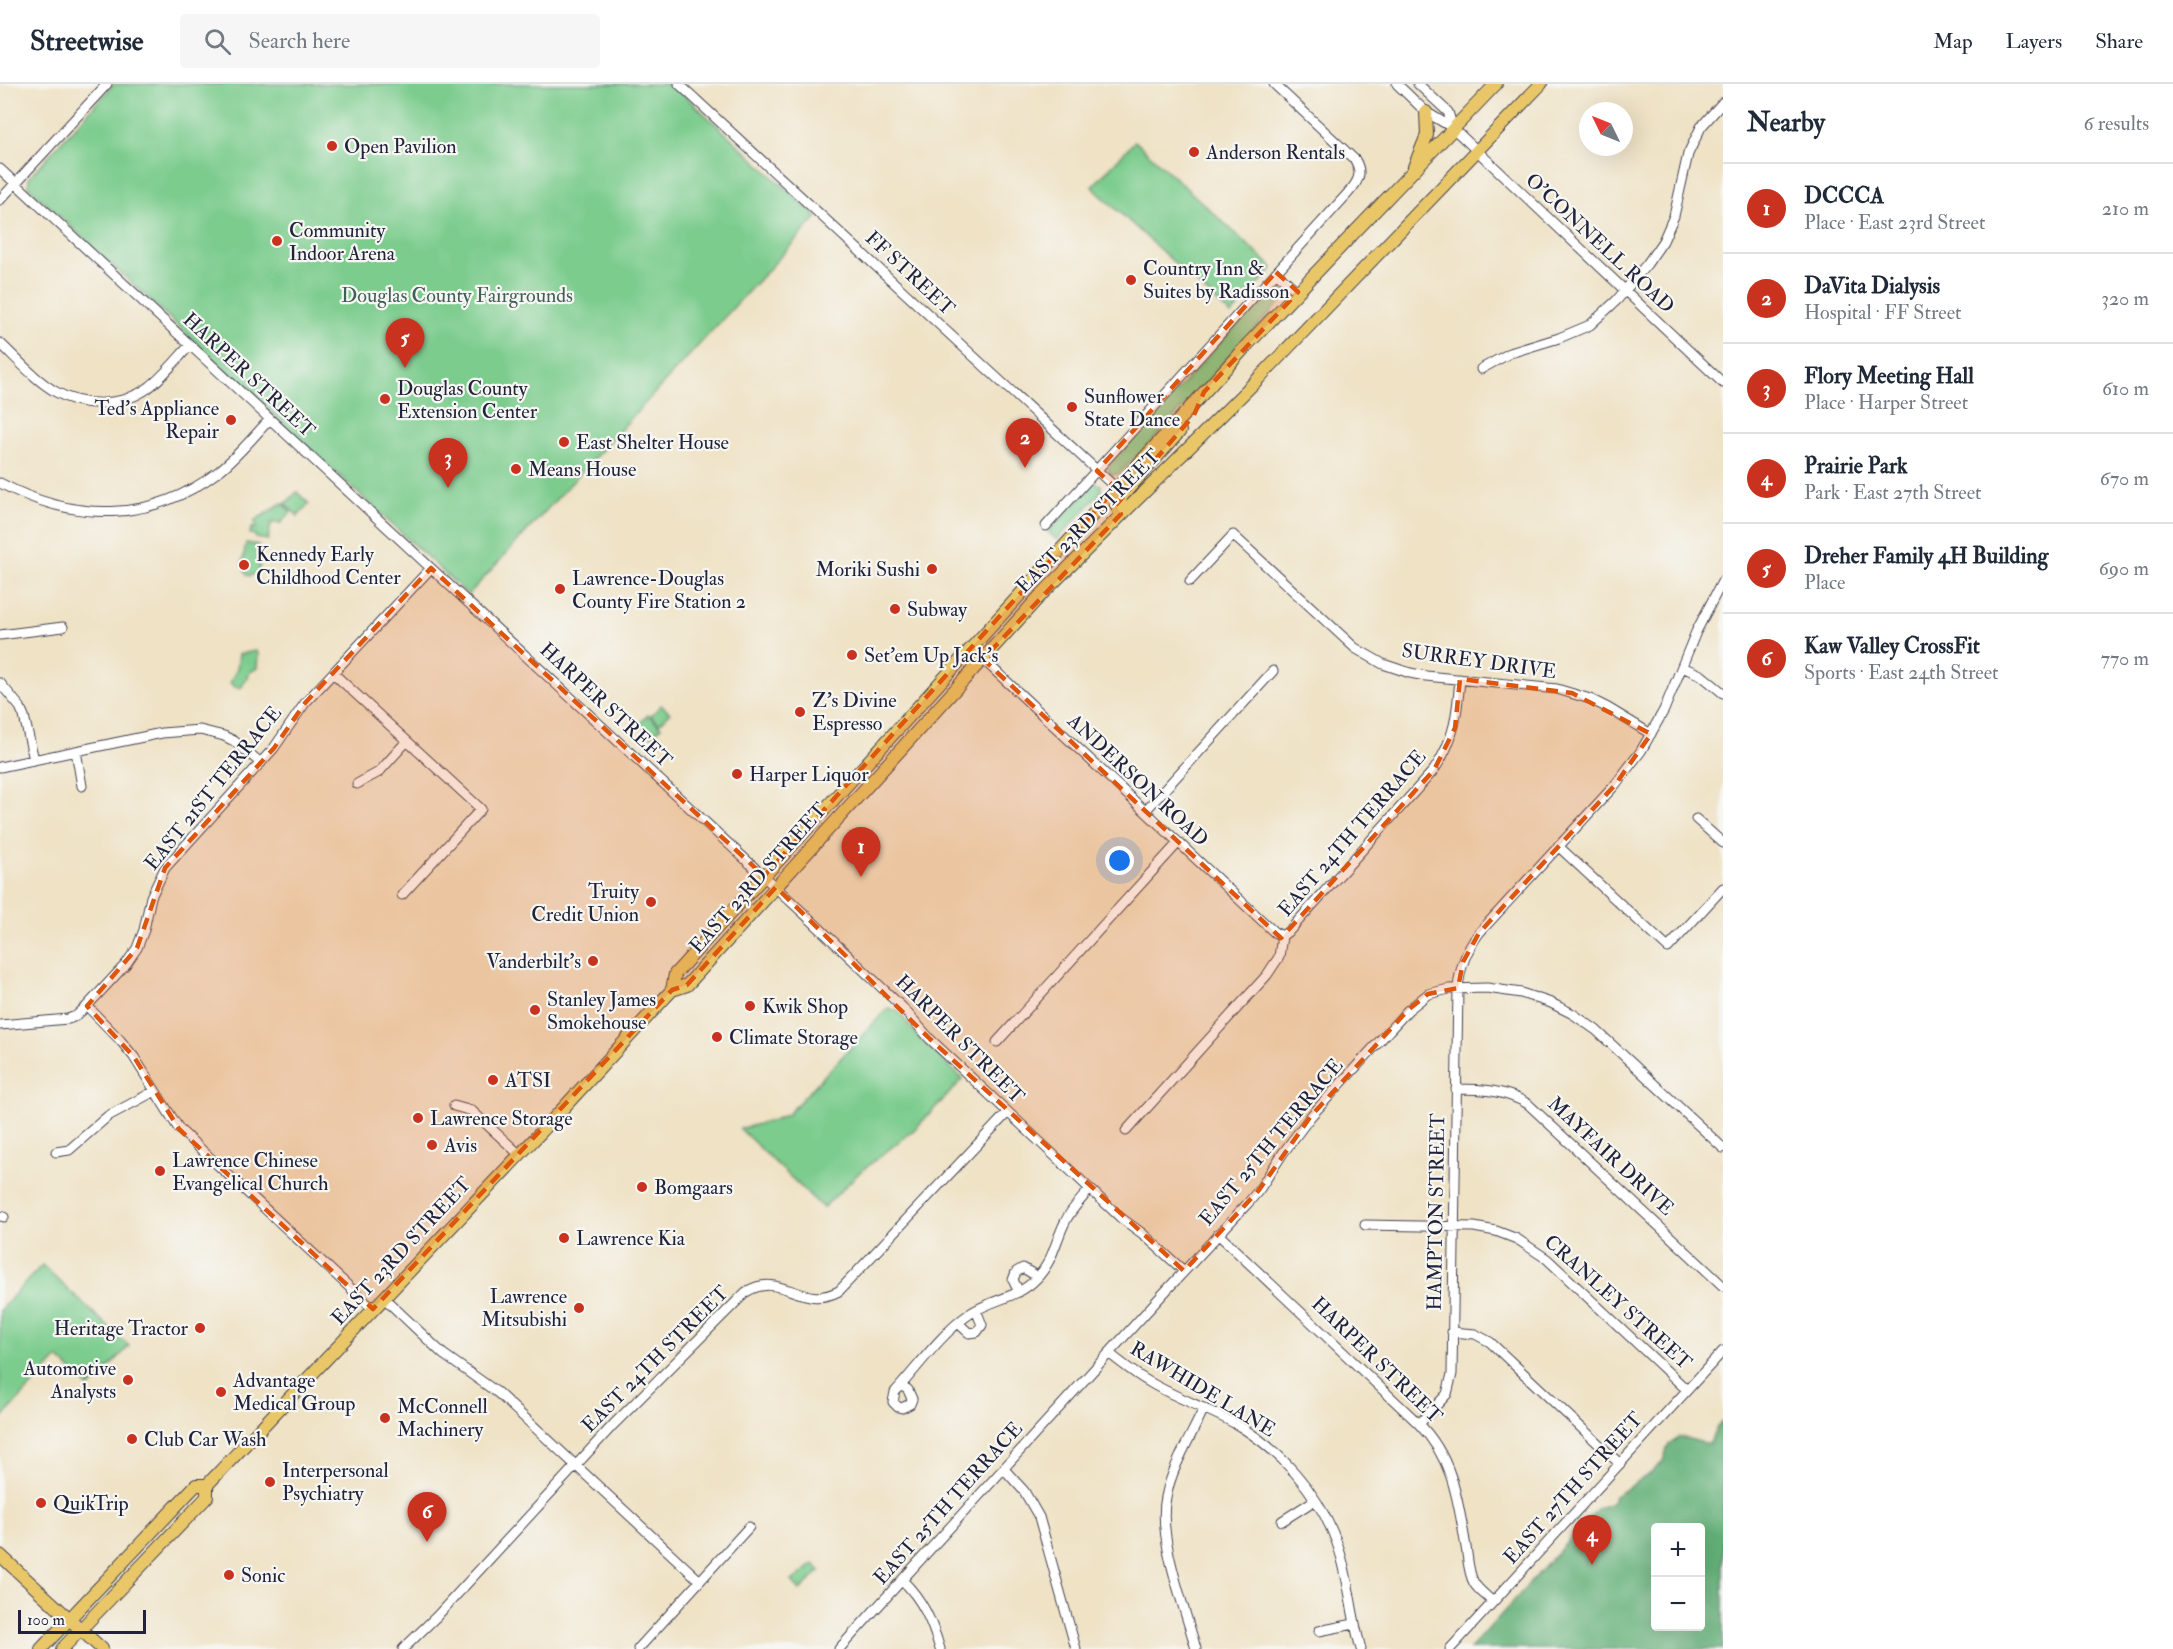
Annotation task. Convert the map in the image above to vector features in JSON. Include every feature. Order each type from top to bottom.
[{"type":"main road","name":"EAST 23RD STREET","points":[[672,990],[675,974],[1116,488],[1496,84]]},
{"type":"main road","name":"EAST 23RD STREET","points":[[62,1649],[207,1497],[207,1485],[672,990],[687,985],[1054,581],[1259,378],[1541,84]]},
{"type":"main road","points":[[1413,171],[1427,135],[1426,112]]},
{"type":"main road","points":[[1121,514],[1117,507],[1122,496],[1194,415],[1204,392]]},
{"type":"main road","name":"EAST 23RD STREET","points":[[40,1649],[196,1485],[207,1485]]},
{"type":"main road","points":[[172,1534],[169,1528],[181,1511],[182,1500]]},
{"type":"main road","points":[[0,1555],[102,1649]]},
{"type":"street","points":[[0,200],[107,84]]},
{"type":"street","name":"FF STREET","points":[[680,84],[1116,488]]},
{"type":"street","points":[[1046,526],[1356,184],[1360,172],[1355,160],[1274,84]]},
{"type":"street","name":"O'CONNELL ROAD","points":[[1397,84],[1426,112],[1453,128],[1723,383]]},
{"type":"street","name":"O'CONNELL ROAD","points":[[1418,84],[1448,112],[1453,128]]},
{"type":"street","points":[[1481,369],[1510,353],[1559,338],[1590,325],[1604,314],[1647,264],[1663,241],[1674,216],[1683,167],[1690,147],[1701,127],[1723,102]]},
{"type":"street","name":"HARPER STREET","points":[[0,169],[776,887],[891,996],[930,1039],[1090,1189],[1184,1271]]},
{"type":"street","points":[[1276,272],[1298,292]]},
{"type":"street","points":[[0,343],[55,391],[84,402],[99,403],[123,400],[146,389],[190,345]]},
{"type":"street","points":[[0,483],[50,505],[85,511],[117,511],[152,505],[207,480],[233,459],[270,419]]},
{"type":"street","name":"SURREY DRIVE","points":[[1190,581],[1233,535],[1345,640],[1368,657],[1410,674],[1539,686],[1572,693],[1608,708],[1651,734]]},
{"type":"street","name":"EAST 21ST TERRACE","points":[[0,1025],[68,1019],[76,1016],[87,1006],[126,964],[136,948],[144,930],[152,897],[165,868],[274,748],[305,704],[431,568]]},
{"type":"street","points":[[1458,988],[1467,951],[1479,933],[1615,785],[1651,734],[1673,692],[1700,624],[1723,580]]},
{"type":"street","points":[[0,635],[63,627]]},
{"type":"street","name":"ANDERSON ROAD","points":[[971,648],[1274,932],[1282,936]]},
{"type":"street","points":[[1682,668],[1701,675],[1723,693]]},
{"type":"street","points":[[1145,811],[1273,671]]},
{"type":"street","points":[[333,673],[481,809],[402,895]]},
{"type":"street","name":"EAST 24TH TERRACE","points":[[1126,1131],[1267,975],[1279,957],[1282,936],[1290,930],[1434,770],[1455,728],[1460,679]]},
{"type":"street","points":[[0,683],[20,707],[24,716],[34,760]]},
{"type":"street","points":[[0,767],[162,733],[200,730],[234,741],[261,763]]},
{"type":"street","points":[[357,784],[379,772],[407,741]]},
{"type":"street","points":[[76,751],[82,786]]},
{"type":"street","points":[[1696,819],[1723,843]]},
{"type":"street","points":[[997,1042],[1178,843]]},
{"type":"street","points":[[1558,846],[1668,948],[1723,888]]},
{"type":"street","name":"HAMPTON STREET","points":[[1419,1424],[1447,1394],[1451,1385],[1458,988]]},
{"type":"street","name":"EAST 25TH TERRACE","points":[[839,1649],[1259,1190],[1311,1116],[1408,1010],[1428,994],[1458,988],[1487,988],[1521,993],[1551,1003],[1573,1014],[1606,1039],[1723,1148]]},
{"type":"street","points":[[87,1006],[127,1048],[179,1130],[373,1309]]},
{"type":"street","name":"MAYFAIR DRIVE","points":[[1456,1089],[1498,1091],[1528,1104],[1723,1286]]},
{"type":"street","points":[[56,1152],[69,1150],[108,1116],[155,1091]]},
{"type":"street","points":[[454,1106],[472,1111],[519,1154]]},
{"type":"street","name":"EAST 24TH STREET","points":[[403,1649],[437,1616],[630,1408],[746,1292],[768,1284],[813,1298],[832,1294],[845,1286],[1008,1112]]},
{"type":"street","points":[[902,1384],[958,1323],[976,1310],[1019,1292],[1038,1277],[1053,1254],[1065,1221],[1090,1189]]},
{"type":"street","name":"CRANLEY STREET","points":[[1365,1225],[1474,1227],[1496,1231],[1517,1239],[1538,1252],[1687,1390]]},
{"type":"street","name":"HARPER STREET","points":[[1218,1234],[1419,1424],[1436,1443],[1448,1464],[1454,1481],[1471,1574],[1479,1589],[1493,1602]]},
{"type":"street","points":[[1019,1292],[1013,1280],[1019,1269],[1027,1269],[1038,1277]]},
{"type":"street","points":[[384,1298],[443,1354],[498,1393],[700,1581]]},
{"type":"street","points":[[958,1323],[969,1333],[977,1332],[982,1322],[976,1310]]},
{"type":"street","points":[[1452,1332],[1475,1334],[1490,1342],[1620,1464]]},
{"type":"street","name":"EAST 27TH STREET","points":[[1450,1649],[1723,1351]]},
{"type":"street","name":"RAWHIDE LANE","points":[[1110,1354],[1150,1383],[1241,1427],[1269,1447],[1296,1474],[1323,1513],[1341,1555],[1361,1649]]},
{"type":"street","points":[[1196,1649],[1167,1545],[1164,1507],[1171,1479],[1204,1408]]},
{"type":"street","points":[[1004,1469],[1024,1491],[1038,1517],[1076,1649]]},
{"type":"street","points":[[1282,1521],[1315,1500]]},
{"type":"street","points":[[638,1649],[749,1527]]},
{"type":"street","points":[[902,1580],[920,1600],[927,1612],[940,1649]]},
{"type":"street","points":[[1319,1631],[1354,1624]]},
{"type":"highlighted area","points":[[1276,272],[1298,292],[1204,392],[1194,415],[1116,505],[1121,514],[983,659],[1281,938],[1434,770],[1455,728],[1460,679],[1572,693],[1651,734],[1615,785],[1479,933],[1463,962],[1458,988],[1428,994],[1408,1010],[1311,1116],[1259,1190],[1184,1271],[930,1039],[776,887],[687,985],[672,990],[373,1309],[179,1129],[134,1057],[87,1006],[137,948],[165,868],[274,748],[305,703],[431,568],[764,876],[1116,488],[1097,471]]},
{"type":"green space","name":"Douglas County Fairgrounds","points":[[114,84],[672,84],[817,217],[468,595],[28,187],[29,178],[33,173]]},
{"type":"green space","points":[[1135,141],[1273,268],[1231,315],[1092,187]]},
{"type":"green space","points":[[1277,285],[1282,287],[1284,292],[1282,300],[1148,446],[1119,474],[1111,475],[1108,471],[1109,465],[1271,287]]},
{"type":"green space","points":[[1094,483],[1101,485],[1101,492],[1057,540],[1048,532]]},
{"type":"green space","points":[[297,492],[309,504],[298,516],[285,504]]},
{"type":"green space","points":[[282,503],[291,512],[281,523],[271,523],[268,540],[256,538],[255,535],[250,534],[251,528],[256,528],[254,521]]},
{"type":"green space","points":[[246,543],[258,545],[258,557],[260,558],[259,572],[250,576],[247,575],[242,565]]},
{"type":"green space","points":[[256,651],[258,654],[257,668],[250,672],[241,688],[235,687],[230,682],[237,669],[239,654]]},
{"type":"green space","points":[[661,705],[670,713],[659,724],[651,716]]},
{"type":"green space","points":[[648,715],[661,727],[652,736],[639,724]]},
{"type":"green space","points":[[888,1008],[898,1011],[918,1037],[963,1079],[915,1129],[860,1172],[823,1208],[740,1129],[788,1114]]},
{"type":"green space","points":[[42,1265],[129,1346],[90,1388],[58,1358],[0,1420],[0,1310]]},
{"type":"green space","points":[[1723,1421],[1723,1649],[1470,1649],[1597,1509],[1611,1503],[1615,1496],[1651,1473],[1663,1461],[1668,1446],[1678,1437],[1710,1443],[1717,1426]]},
{"type":"green space","points":[[814,1564],[820,1571],[800,1590],[792,1581]]},
{"type":"place","name":"Open Pavilion","points":[[332,146]]},
{"type":"place","name":"Anderson Rentals","points":[[1194,152]]},
{"type":"place","name":"Community Indoor Arena","points":[[277,241]]},
{"type":"place","name":"Country Inn & Suites by Radisson","points":[[1131,280]]},
{"type":"place","name":"Dreher Family 4H Building","points":[[405,368]]},
{"type":"place","name":"Douglas County Extension Center","points":[[385,399]]},
{"type":"place","name":"Sunflower State Dance","points":[[1072,407]]},
{"type":"place","name":"Ted's Appliance Repair","points":[[231,420]]},
{"type":"place","name":"East Shelter House","points":[[564,442]]},
{"type":"place","name":"DaVita Dialysis","points":[[1025,468]]},
{"type":"place","name":"Means House","points":[[516,469]]},
{"type":"place","name":"Flory Meeting Hall","points":[[448,488]]},
{"type":"place","name":"Kennedy Early Childhood Center","points":[[244,565]]},
{"type":"place","name":"Moriki Sushi","points":[[932,569]]},
{"type":"place","name":"Lawrence-Douglas County Fire Station 2","points":[[560,589]]},
{"type":"place","name":"Subway","points":[[895,609]]},
{"type":"place","name":"Set'em Up Jack's","points":[[852,655]]},
{"type":"place","name":"Z's Divine Espresso","points":[[800,712]]},
{"type":"place","name":"Harper Liquor","points":[[737,774]]},
{"type":"place","name":"DCCCA","points":[[861,877]]},
{"type":"place","name":"Truity Credit Union","points":[[651,902]]},
{"type":"place","name":"Vanderbilt's","points":[[593,961]]},
{"type":"place","name":"Kwik Shop","points":[[750,1006]]},
{"type":"place","name":"Stanley James Smokehouse","points":[[535,1010]]},
{"type":"place","name":"Climate Storage","points":[[717,1037]]},
{"type":"place","name":"ATSI","points":[[493,1080]]},
{"type":"place","name":"Lawrence Storage","points":[[418,1118]]},
{"type":"place","name":"Avis","points":[[432,1145]]},
{"type":"place","name":"Lawrence Chinese Evangelical Church","points":[[160,1171]]},
{"type":"place","name":"Bomgaars","points":[[642,1187]]},
{"type":"place","name":"Lawrence Kia","points":[[564,1238]]},
{"type":"place","name":"Lawrence Mitsubishi","points":[[579,1308]]},
{"type":"place","name":"Heritage Tractor","points":[[200,1328]]},
{"type":"place","name":"Automotive Analysts","points":[[128,1380]]},
{"type":"place","name":"Advantage Medical Group","points":[[221,1392]]},
{"type":"place","name":"McConnell Machinery","points":[[385,1418]]},
{"type":"place","name":"Club Car Wash","points":[[132,1439]]},
{"type":"place","name":"Interpersonal Psychiatry","points":[[270,1482]]},
{"type":"place","name":"QuikTrip","points":[[41,1503]]},
{"type":"place","name":"Kaw Valley CrossFit","points":[[427,1542]]},
{"type":"place","name":"Prairie Park","points":[[1592,1565]]},
{"type":"place","name":"Sonic","points":[[229,1575]]}]
